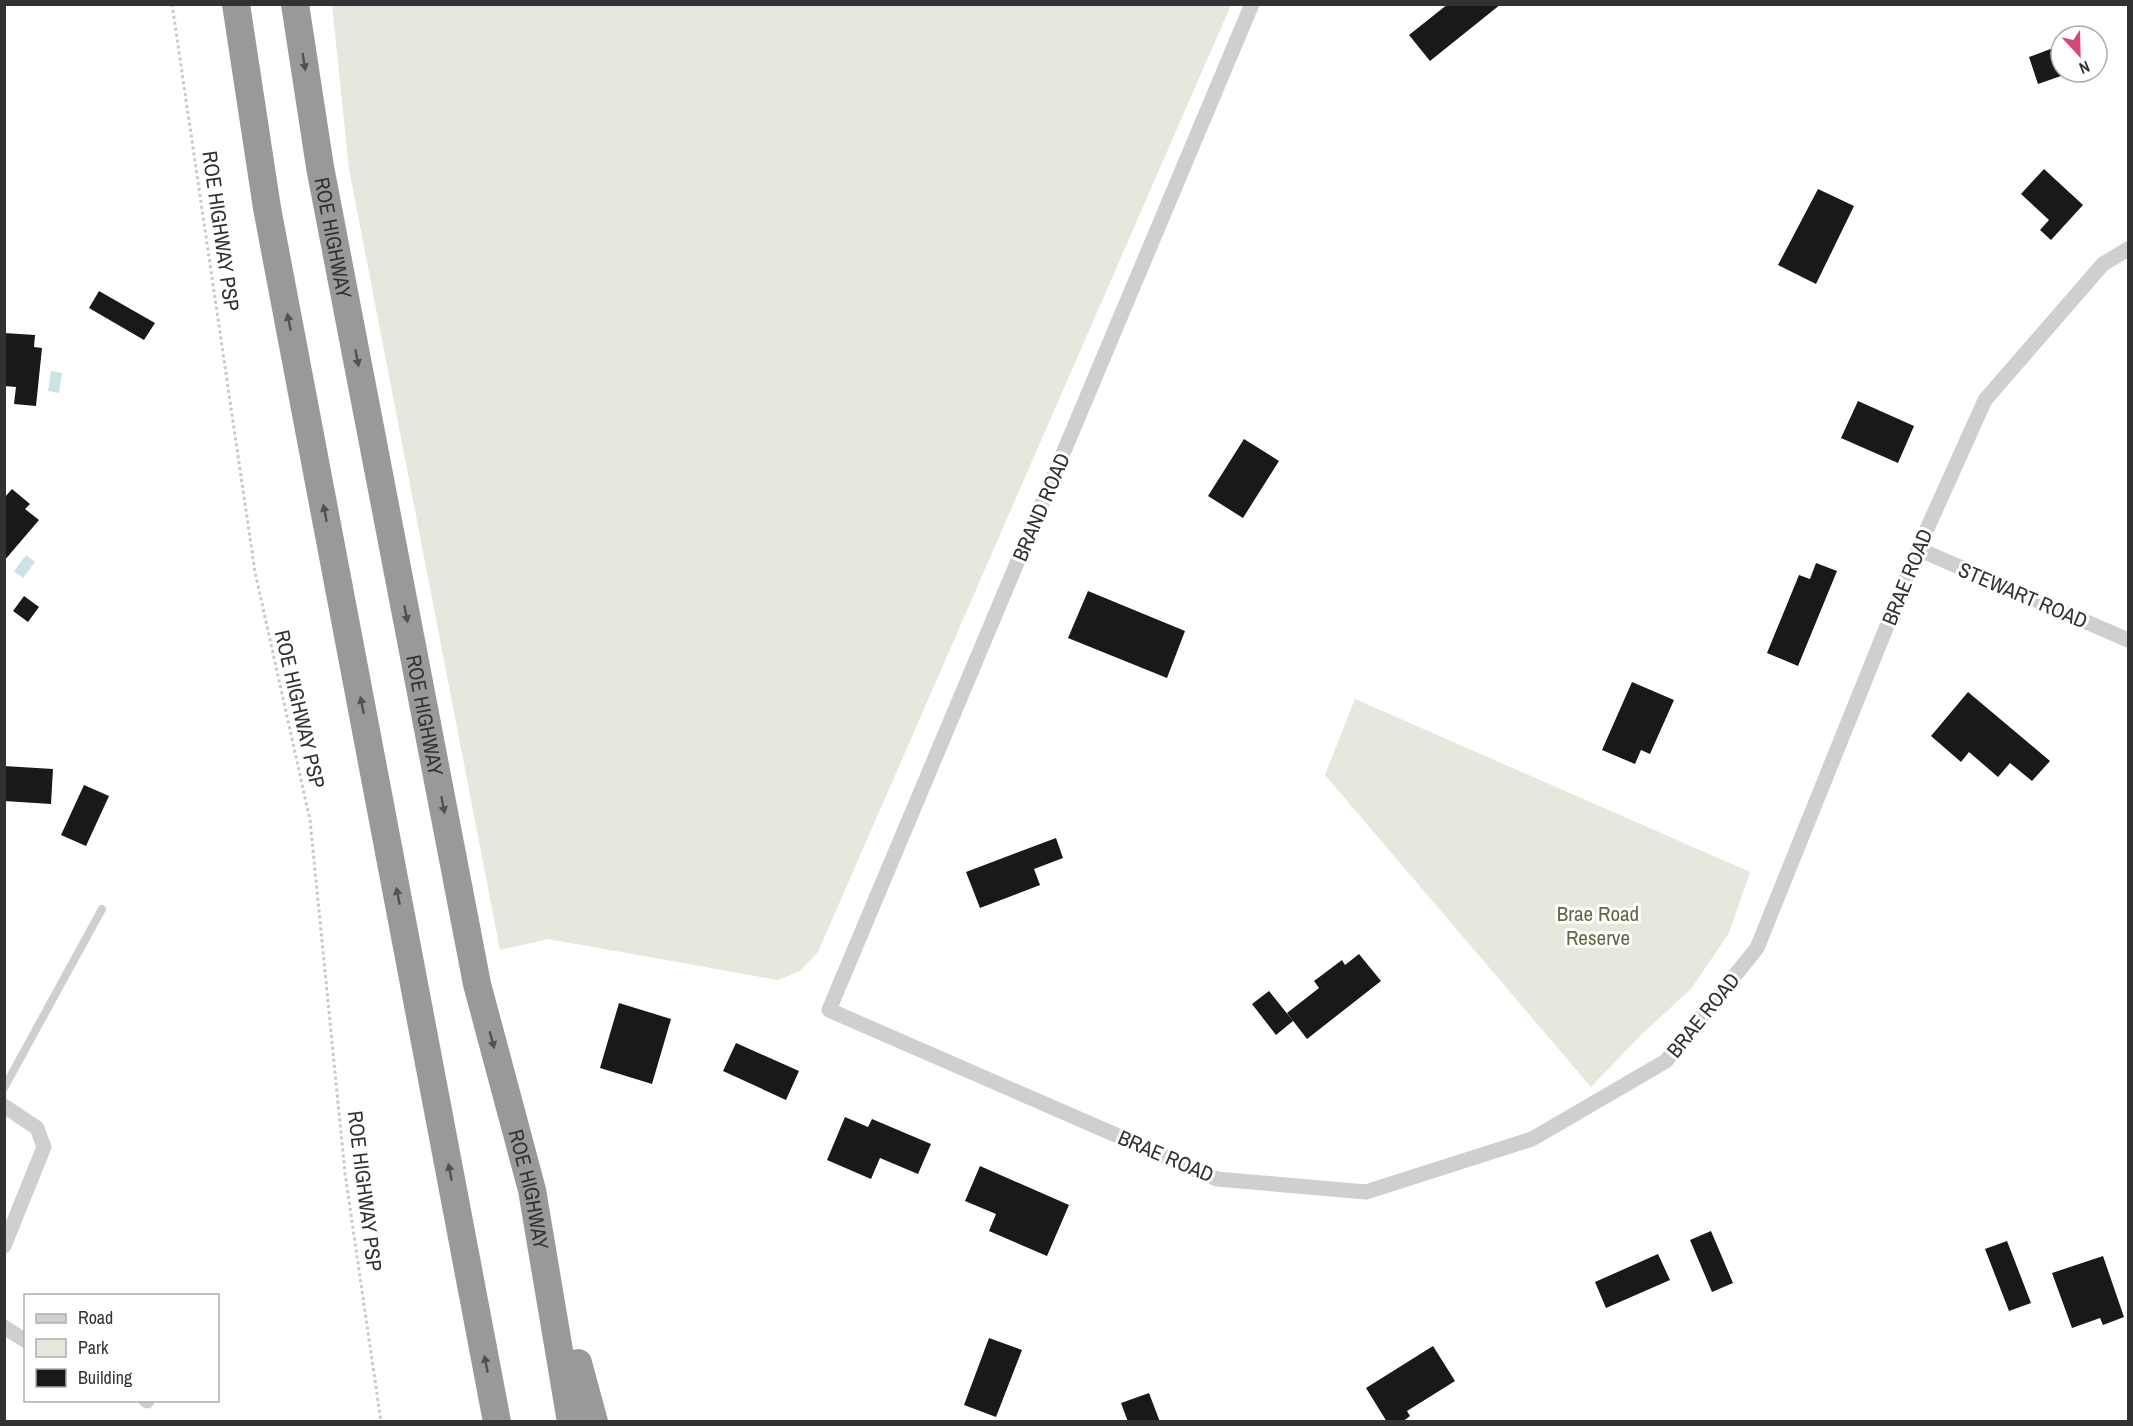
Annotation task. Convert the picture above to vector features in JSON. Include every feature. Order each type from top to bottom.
[{"type":"highway","points":[[236,4],[267,208],[497,1422]]},
{"type":"highway","name":"ROE HIGHWAY","points":[[295,4],[320,167],[477,984],[531,1190],[572,1422]]},
{"type":"highway","points":[[531,1190],[594,1422]]},
{"type":"street","name":"BRAND ROAD","points":[[829,1010],[1252,4]]},
{"type":"street","name":"BRAE ROAD","points":[[829,1010],[1216,1179],[1366,1192],[1532,1139],[1666,1061],[1757,948],[1918,549],[1985,400],[2103,264],[2128,249]]},
{"type":"street","name":"STEWART ROAD","points":[[1918,549],[2128,640]]},
{"type":"street","points":[[4,1106],[37,1128],[44,1147],[4,1246]]},
{"type":"street","points":[[4,1327],[24,1340]]},
{"type":"lane","points":[[4,1088],[102,909]]},
{"type":"path","name":"ROE HIGHWAY PSP","points":[[172,4],[255,572],[310,820],[345,1173],[381,1422]]},
{"type":"green space","points":[[332,5],[1231,5],[818,952],[800,971],[778,980],[548,939],[500,950],[349,169]]},
{"type":"green space","name":"Brae Road Reserve","points":[[1355,699],[1750,872],[1729,933],[1691,989],[1642,1034],[1591,1087],[1325,775]]},
{"type":"water","points":[[51,371],[62,373],[59,393],[48,391]]},
{"type":"water","points":[[26,555],[35,562],[23,578],[14,571]]},
{"type":"building","points":[[1448,4],[1501,4],[1430,61],[1409,35]]},
{"type":"building","points":[[2049,50],[2049,80],[2038,84],[2029,57]]},
{"type":"building","points":[[2044,169],[2083,205],[2051,240],[2040,230],[2049,220],[2021,194]]},
{"type":"building","points":[[1818,189],[1854,206],[1816,284],[1778,265]]},
{"type":"building","points":[[99,291],[155,323],[144,340],[89,308]]},
{"type":"building","points":[[4,333],[35,335],[34,347],[42,348],[36,406],[14,404],[16,387],[4,386]]},
{"type":"building","points":[[1858,401],[1914,426],[1898,463],[1841,438]]},
{"type":"building","points":[[1244,439],[1279,461],[1243,518],[1208,496]]},
{"type":"building","points":[[12,489],[30,504],[25,509],[39,520],[4,561],[4,498]]},
{"type":"building","points":[[1816,563],[1837,571],[1798,666],[1767,653],[1799,575],[1810,579]]},
{"type":"building","points":[[1088,591],[1185,631],[1167,678],[1068,638]]},
{"type":"building","points":[[24,596],[39,607],[28,622],[13,611]]},
{"type":"building","points":[[1632,682],[1674,700],[1650,754],[1641,750],[1635,764],[1602,750]]},
{"type":"building","points":[[1968,692],[2050,761],[2032,781],[2010,763],[1998,777],[1969,752],[1961,762],[1931,736]]},
{"type":"building","points":[[4,766],[53,769],[51,804],[4,801]]},
{"type":"building","points":[[84,785],[109,796],[86,846],[61,835]]},
{"type":"building","points":[[1056,838],[1063,858],[1034,869],[1040,885],[980,908],[966,872]]},
{"type":"building","points":[[1359,954],[1381,981],[1307,1039],[1287,1013],[1319,988],[1314,981],[1342,960],[1345,965]]},
{"type":"building","points":[[1269,991],[1293,1021],[1276,1035],[1252,1004]]},
{"type":"building","points":[[619,1003],[671,1019],[652,1084],[600,1068]]},
{"type":"building","points":[[736,1043],[799,1071],[786,1100],[723,1071]]},
{"type":"building","points":[[845,1117],[868,1127],[872,1119],[931,1144],[918,1174],[880,1158],[871,1179],[827,1160]]},
{"type":"building","points":[[980,1166],[1069,1205],[1047,1256],[989,1231],[996,1214],[965,1201]]},
{"type":"building","points":[[1711,1231],[1733,1283],[1712,1292],[1690,1240]]},
{"type":"building","points":[[2007,1241],[2031,1303],[2009,1311],[1985,1249]]},
{"type":"building","points":[[1658,1254],[1670,1280],[1606,1308],[1595,1282]]},
{"type":"building","points":[[2103,1256],[2124,1317],[2103,1325],[2100,1318],[2072,1328],[2052,1273]]},
{"type":"building","points":[[989,1338],[1022,1350],[996,1417],[964,1405]]},
{"type":"building","points":[[1433,1346],[1455,1381],[1407,1411],[1410,1416],[1402,1422],[1387,1422],[1366,1388]]},
{"type":"building","points":[[1149,1393],[1160,1422],[1128,1422],[1121,1403]]}]
